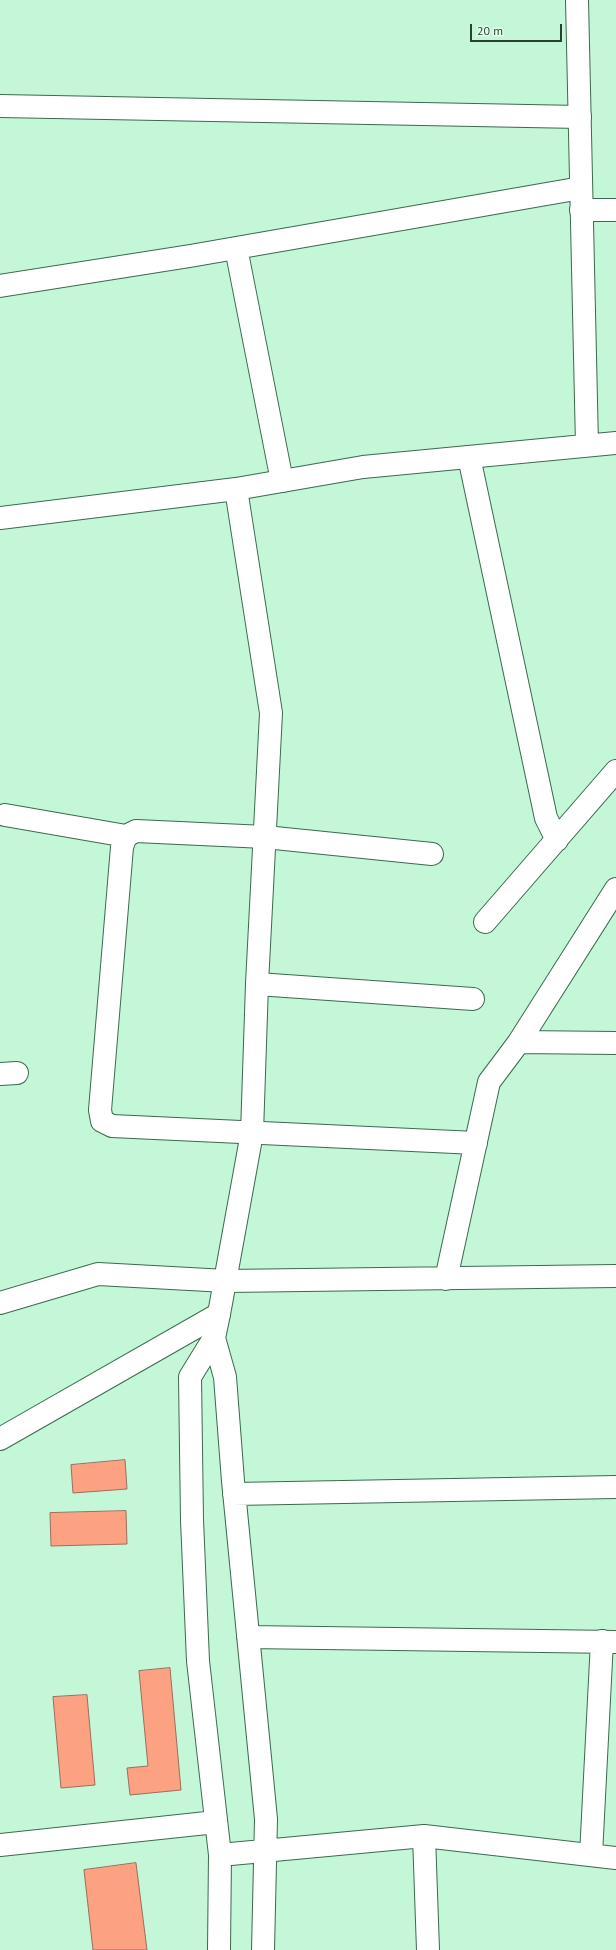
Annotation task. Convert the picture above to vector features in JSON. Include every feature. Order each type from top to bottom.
[{"type":"street","points":[[576,0],[587,445]]},
{"type":"street","points":[[0,106],[580,117]]},
{"type":"street","points":[[0,286],[236,248],[581,188]]},
{"type":"street","points":[[581,210],[616,210]]},
{"type":"street","points":[[236,248],[282,481]]},
{"type":"street","points":[[0,518],[236,489],[363,467],[616,443]]},
{"type":"street","points":[[469,457],[546,818],[557,840]]},
{"type":"street","points":[[219,1950],[220,1855],[198,1661],[192,1520],[190,1377],[214,1338],[226,1282],[252,1133],[257,984],[271,713],[236,489]]},
{"type":"street","points":[[485,922],[616,771]]},
{"type":"street","points":[[5,815],[126,836],[136,831],[265,837],[432,854]]},
{"type":"street","points":[[126,836],[122,847],[101,1087],[100,1110],[102,1121],[112,1126],[476,1143]]},
{"type":"street","points":[[446,1279],[489,1082],[519,1042],[616,889]]},
{"type":"street","points":[[257,984],[473,999]]},
{"type":"street","points":[[519,1042],[616,1043]]},
{"type":"street","points":[[0,1302],[98,1274],[226,1282],[616,1276]]},
{"type":"street","points":[[0,1439],[219,1314]]},
{"type":"street","points":[[214,1338],[225,1377],[234,1494],[266,1819],[263,1950]]},
{"type":"street","points":[[234,1494],[616,1487]]},
{"type":"street","points":[[248,1637],[609,1641],[591,1855]]},
{"type":"street","points":[[0,1845],[216,1822]]},
{"type":"street","points":[[220,1855],[265,1849],[424,1836],[616,1858]]},
{"type":"street","points":[[424,1836],[428,1950]]},
{"type":"building","points":[[125,1460],[127,1489],[73,1493],[71,1465]]},
{"type":"building","points":[[126,1511],[127,1544],[51,1546],[50,1513]]},
{"type":"building","points":[[170,1668],[181,1790],[130,1795],[127,1768],[148,1766],[139,1671]]},
{"type":"building","points":[[87,1695],[95,1785],[61,1788],[53,1697]]},
{"type":"building","points":[[136,1863],[147,1950],[93,1950],[84,1870]]}]
